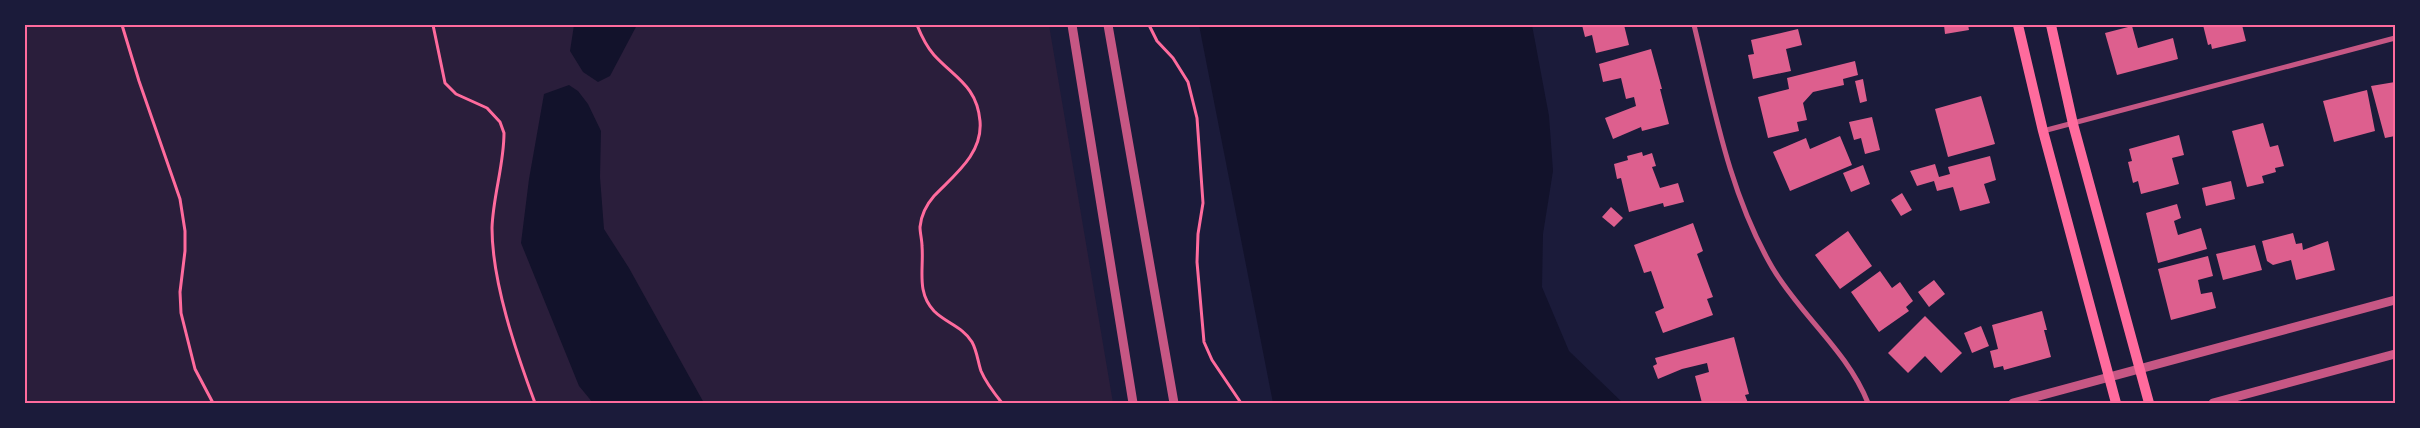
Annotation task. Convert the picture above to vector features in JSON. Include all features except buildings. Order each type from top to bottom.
[{"type":"main road","points":[[2018,25],[2043,132],[2116,403]]},
{"type":"main road","points":[[2051,25],[2073,124],[2149,403]]},
{"type":"street","points":[[1072,25],[1133,403]]},
{"type":"street","points":[[1108,25],[1174,403]]},
{"type":"street","points":[[1694,25],[1734,183],[1748,222],[1772,268],[1805,314],[1837,350],[1854,374],[1868,403]]},
{"type":"street","points":[[2043,132],[2395,38]]},
{"type":"street","points":[[2013,403],[2395,300]]},
{"type":"street","points":[[2213,403],[2395,354]]},
{"type":"path","points":[[122,25],[139,81],[180,199],[185,237],[180,292],[181,313],[195,368],[213,403]]},
{"type":"path","points":[[433,25],[439,65],[445,83],[456,94],[487,108],[500,122],[504,133],[504,148],[492,229],[495,259],[508,323],[536,403]]},
{"type":"path","points":[[917,25],[933,54],[960,77],[970,90],[978,107],[980,122],[979,139],[970,157],[933,198],[924,213],[920,227],[922,286],[926,300],[934,311],[966,333],[981,372],[1002,403]]},
{"type":"path","points":[[1149,25],[1157,41],[1172,58],[1188,82],[1197,118],[1203,203],[1198,234],[1197,262],[1204,342],[1212,360],[1241,403]]},
{"type":"shaded area","points":[[25,25],[1049,25],[1113,403],[25,403]]},
{"type":"shaded area","points":[[574,25],[637,25],[610,76],[598,82],[583,72],[570,51]]},
{"type":"shaded area","points":[[1199,25],[1532,25],[1549,116],[1553,171],[1543,234],[1542,287],[1569,351],[1623,403],[1273,403]]},
{"type":"shaded area","points":[[569,85],[578,91],[588,104],[601,131],[600,177],[604,229],[629,268],[704,403],[593,403],[579,386],[521,243],[529,179],[544,94]]}]
